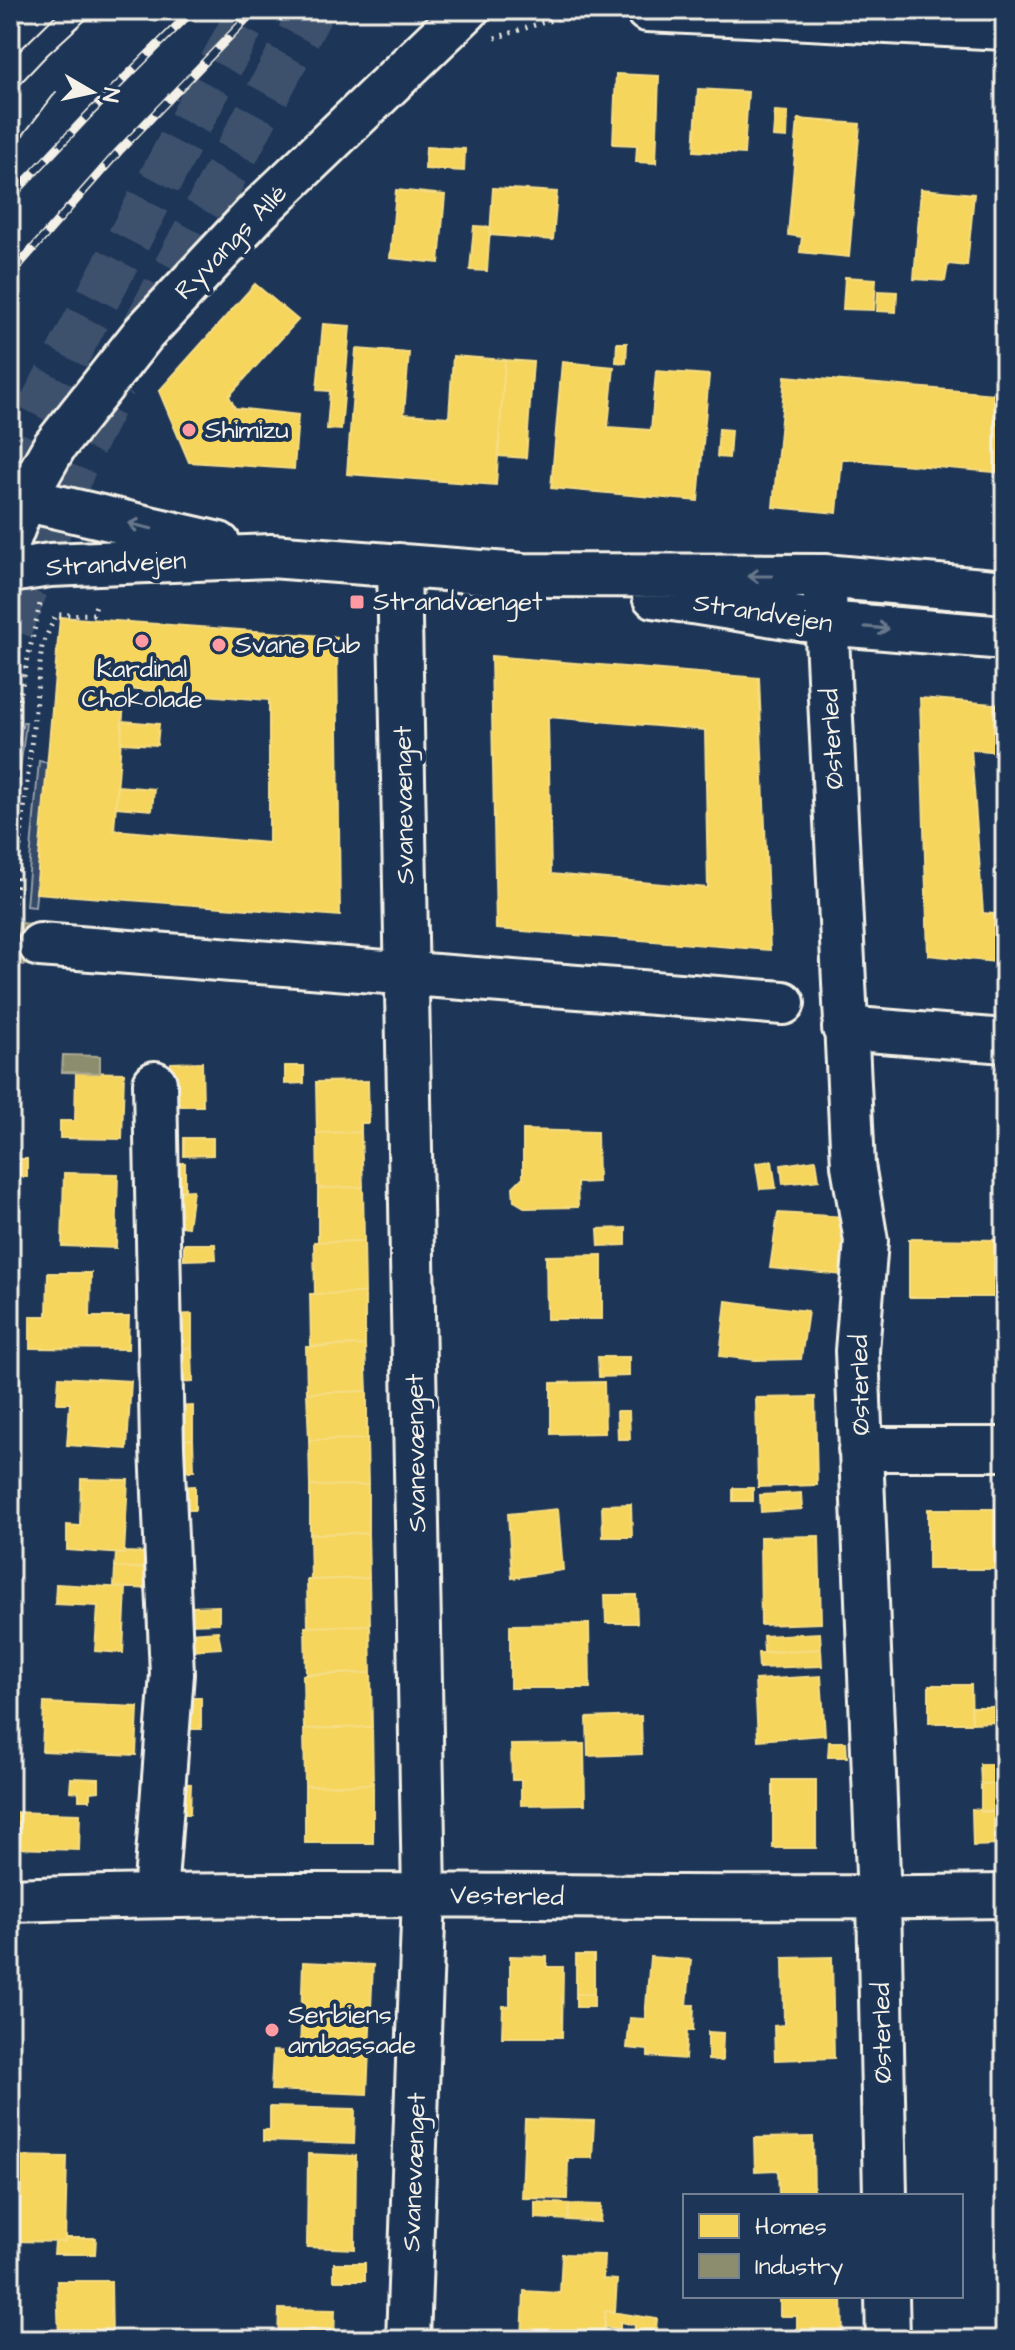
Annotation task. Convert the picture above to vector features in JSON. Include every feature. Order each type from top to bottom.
[{"type":"street","points":[[647,10],[1005,28]]},
{"type":"street","name":"Ryvangs Allé","points":[[10,537],[18,497],[144,333],[260,209],[474,26]]},
{"type":"street","name":"Strandvejen","points":[[18,497],[271,556]]},
{"type":"street","name":"Strandvejen","points":[[30,568],[271,556],[523,575],[824,576],[1005,592]]},
{"type":"street","name":"Svanevænget","points":[[399,565],[424,1895],[408,2340]]},
{"type":"street","name":"Strandvejen","points":[[523,575],[825,623],[1005,638]]},
{"type":"street","name":"Østerled","points":[[824,576],[844,1028],[853,1165],[866,1241],[857,1351],[879,1899],[885,2194]]},
{"type":"street","points":[[26,934],[408,974],[783,1003]]},
{"type":"street","points":[[844,1028],[1005,1041]]},
{"type":"street","points":[[155,1083],[162,1447],[172,1674],[155,1895]]},
{"type":"street","points":[[860,1449],[1005,1449]]},
{"type":"street","name":"Vesterled","points":[[10,1900],[155,1895],[879,1899],[1005,1896]]},
{"type":"street","points":[[887,2298],[888,2340]]},
{"type":"path","points":[[474,26],[541,23],[592,10]]},
{"type":"path","points":[[26,934],[42,646],[56,615],[93,614],[112,563]]},
{"type":"path","points":[[10,739],[30,568]]},
{"type":"shaded area","points":[[23,722],[26,722],[10,850],[10,777]]},
{"type":"shaded area","points":[[39,761],[48,763],[35,907],[26,906]]},
{"type":"building: Homes","points":[[616,74],[659,76],[656,163],[636,162],[637,145],[613,144]]},
{"type":"building: Homes","points":[[698,89],[748,92],[744,154],[694,151]]},
{"type":"building: Homes","points":[[775,111],[788,112],[787,138],[773,137]]},
{"type":"building: Homes","points":[[798,119],[860,124],[849,257],[800,252],[802,237],[788,235]]},
{"type":"building: Homes","points":[[426,147],[465,149],[464,171],[425,169]]},
{"type":"building: Homes","points":[[493,188],[557,192],[553,240],[490,235]]},
{"type":"building: Homes","points":[[921,189],[974,194],[967,266],[948,264],[945,281],[914,279]]},
{"type":"building: Homes","points":[[396,190],[445,195],[439,263],[390,258]]},
{"type":"building: Homes","points":[[474,226],[490,227],[487,271],[470,270]]},
{"type":"building: Homes","points":[[845,277],[876,279],[874,310],[843,309]]},
{"type":"building: Homes","points":[[255,284],[298,320],[229,396],[235,408],[298,415],[294,469],[189,462],[159,391]]},
{"type":"building: Homes","points":[[878,291],[897,292],[896,312],[877,311]]},
{"type":"building: Homes","points":[[323,324],[350,326],[341,430],[327,429],[330,391],[317,390]]},
{"type":"building: Homes","points":[[617,343],[627,343],[626,363],[616,362]]},
{"type":"building: Homes","points":[[356,349],[409,353],[404,414],[449,417],[453,356],[505,360],[496,485],[347,474]]},
{"type":"building: Homes","points":[[505,360],[533,362],[526,458],[498,456]]},
{"type":"building: Homes","points":[[562,362],[614,367],[608,427],[651,430],[656,371],[709,375],[698,501],[551,488]]},
{"type":"building: Homes","points":[[785,376],[1005,395],[1005,473],[842,459],[837,513],[773,507]]},
{"type":"building: Homes","points":[[719,429],[731,430],[729,458],[717,457]]},
{"type":"building: Homes","points":[[60,617],[337,637],[340,916],[36,893]],"holes":[[[125,689],[269,700],[269,843],[114,830]]]},
{"type":"building: Homes","points":[[491,656],[759,678],[770,950],[496,929]],"holes":[[[548,717],[705,730],[708,888],[551,874]]]},
{"type":"building: Homes","points":[[920,698],[1005,705],[1005,753],[971,749],[983,913],[1005,915],[1005,963],[928,955]]},
{"type":"building: Homes","points":[[122,721],[159,724],[157,745],[121,743]]},
{"type":"building: Homes","points":[[117,786],[154,789],[152,810],[116,807]]},
{"type":"building: Homes","points":[[202,1062],[203,1106],[172,1106],[171,1063]]},
{"type":"building: Homes","points":[[285,1066],[304,1066],[304,1083],[285,1084]]},
{"type":"building: Homes","points":[[76,1072],[124,1073],[122,1139],[60,1138],[60,1121],[75,1121]]},
{"type":"building: Homes","points":[[368,1081],[369,1123],[361,1123],[361,1132],[317,1133],[316,1082]]},
{"type":"building: Homes","points":[[523,1130],[597,1132],[598,1182],[577,1183],[578,1207],[526,1208],[514,1201],[513,1187],[523,1177]]},
{"type":"building: Homes","points":[[361,1132],[363,1187],[318,1188],[317,1133]]},
{"type":"building: Homes","points":[[184,1138],[213,1138],[213,1155],[184,1156]]},
{"type":"building: Homes","points":[[10,1159],[27,1159],[27,1177],[10,1177]]},
{"type":"building: Homes","points":[[816,1160],[819,1180],[783,1184],[781,1165]]},
{"type":"building: Homes","points":[[772,1161],[776,1188],[760,1189],[756,1163]]},
{"type":"building: Homes","points":[[167,1163],[185,1163],[185,1191],[169,1191]]},
{"type":"building: Homes","points":[[64,1173],[118,1174],[116,1248],[62,1246]]},
{"type":"building: Homes","points":[[363,1187],[364,1241],[318,1242],[318,1188]]},
{"type":"building: Homes","points":[[193,1190],[188,1227],[169,1224],[173,1191]]},
{"type":"building: Homes","points":[[778,1213],[847,1217],[843,1275],[770,1268]]},
{"type":"building: Homes","points":[[626,1228],[626,1245],[599,1246],[598,1229]]},
{"type":"building: Homes","points":[[909,1239],[1005,1240],[1005,1297],[909,1297]]},
{"type":"building: Homes","points":[[364,1241],[365,1293],[315,1294],[314,1242]]},
{"type":"building: Homes","points":[[184,1244],[215,1244],[216,1259],[184,1260]]},
{"type":"building: Homes","points":[[602,1255],[602,1319],[547,1319],[546,1256]]},
{"type":"building: Homes","points":[[48,1273],[91,1273],[90,1317],[129,1317],[128,1349],[30,1348],[30,1316],[47,1316]]},
{"type":"building: Homes","points":[[365,1293],[365,1345],[311,1346],[310,1294]]},
{"type":"building: Homes","points":[[726,1301],[808,1311],[801,1359],[756,1360],[720,1356]]},
{"type":"building: Homes","points":[[192,1314],[192,1348],[172,1349],[172,1315]]},
{"type":"building: Homes","points":[[365,1345],[367,1391],[307,1393],[306,1347]]},
{"type":"building: Homes","points":[[192,1348],[193,1382],[173,1383],[172,1349]]},
{"type":"building: Homes","points":[[598,1357],[629,1357],[629,1376],[599,1377]]},
{"type":"building: Homes","points":[[59,1377],[131,1381],[127,1449],[67,1445],[70,1403],[57,1403]]},
{"type":"building: Homes","points":[[604,1382],[605,1433],[551,1434],[551,1383]]},
{"type":"building: Homes","points":[[367,1391],[367,1439],[309,1440],[307,1393]]},
{"type":"building: Homes","points":[[815,1397],[817,1485],[758,1487],[756,1398]]},
{"type":"building: Homes","points":[[193,1406],[193,1439],[173,1440],[172,1407]]},
{"type":"building: Homes","points":[[617,1411],[629,1411],[630,1439],[618,1439]]},
{"type":"building: Homes","points":[[193,1439],[194,1471],[173,1471],[173,1440]]},
{"type":"building: Homes","points":[[367,1439],[368,1485],[310,1486],[309,1440]]},
{"type":"building: Homes","points":[[81,1479],[128,1480],[124,1554],[67,1550],[67,1525],[80,1526]]},
{"type":"building: Homes","points":[[368,1485],[368,1533],[310,1534],[310,1486]]},
{"type":"building: Homes","points":[[195,1486],[195,1510],[176,1510],[175,1487]]},
{"type":"building: Homes","points":[[733,1488],[753,1488],[753,1501],[733,1501]]},
{"type":"building: Homes","points":[[801,1493],[802,1509],[761,1512],[760,1495]]},
{"type":"building: Homes","points":[[631,1504],[632,1537],[603,1537],[602,1505]]},
{"type":"building: Homes","points":[[558,1509],[563,1570],[512,1578],[508,1514]]},
{"type":"building: Homes","points":[[928,1509],[1005,1509],[1005,1569],[928,1569]]},
{"type":"building: Homes","points":[[368,1533],[369,1578],[311,1580],[310,1534]]},
{"type":"building: Homes","points":[[819,1536],[821,1623],[761,1625],[760,1537]]},
{"type":"building: Homes","points":[[116,1553],[150,1553],[149,1569],[115,1567]]},
{"type":"building: Homes","points":[[115,1567],[153,1569],[152,1589],[114,1587]]},
{"type":"building: Homes","points":[[369,1578],[370,1625],[308,1627],[307,1580]]},
{"type":"building: Homes","points":[[56,1584],[126,1588],[123,1653],[95,1651],[98,1606],[55,1604]]},
{"type":"building: Homes","points":[[605,1595],[636,1595],[637,1623],[606,1623]]},
{"type":"building: Homes","points":[[219,1606],[219,1623],[189,1624],[188,1607]]},
{"type":"building: Homes","points":[[589,1624],[590,1688],[510,1688],[510,1625]]},
{"type":"building: Homes","points":[[370,1625],[371,1673],[306,1674],[305,1627]]},
{"type":"building: Homes","points":[[218,1631],[221,1648],[191,1650],[189,1633]]},
{"type":"building: Homes","points":[[820,1633],[821,1649],[764,1652],[763,1636]]},
{"type":"building: Homes","points":[[821,1649],[822,1666],[759,1668],[758,1653]]},
{"type":"building: Homes","points":[[371,1673],[372,1727],[304,1729],[303,1675]]},
{"type":"building: Homes","points":[[821,1676],[825,1735],[758,1740],[755,1680]]},
{"type":"building: Homes","points":[[929,1685],[971,1685],[972,1723],[929,1723]]},
{"type":"building: Homes","points":[[180,1698],[201,1698],[201,1729],[180,1729]]},
{"type":"building: Homes","points":[[44,1703],[138,1707],[136,1755],[42,1751]]},
{"type":"building: Homes","points":[[971,1707],[997,1707],[997,1722],[972,1723]]},
{"type":"building: Homes","points":[[641,1716],[642,1754],[588,1756],[587,1718]]},
{"type":"building: Homes","points":[[372,1727],[373,1784],[305,1786],[304,1729]]},
{"type":"building: Homes","points":[[829,1742],[846,1742],[847,1757],[828,1757]]},
{"type":"building: Homes","points":[[584,1744],[585,1804],[521,1805],[521,1780],[512,1780],[511,1745]]},
{"type":"building: Homes","points":[[980,1764],[1001,1764],[1001,1783],[981,1784]]},
{"type":"building: Homes","points":[[1001,1764],[1005,1764],[1005,1841],[999,1841],[999,1812],[981,1812],[981,1784],[1001,1783]]},
{"type":"building: Homes","points":[[71,1778],[99,1779],[99,1791],[90,1792],[90,1800],[79,1800],[79,1792],[70,1791]]},
{"type":"building: Homes","points":[[773,1780],[816,1780],[816,1848],[773,1848]]},
{"type":"building: Homes","points":[[173,1783],[191,1784],[190,1814],[171,1814]]},
{"type":"building: Homes","points":[[373,1784],[373,1843],[305,1843],[305,1786]]},
{"type":"building: Homes","points":[[972,1809],[999,1812],[999,1845],[973,1846]]},
{"type":"building: Homes","points":[[10,1812],[80,1814],[79,1850],[10,1848]]},
{"type":"building: Homes","points":[[576,1955],[594,1955],[594,1994],[576,1994]]},
{"type":"building: Homes","points":[[510,1956],[547,1957],[547,1967],[563,1967],[562,2037],[502,2037],[503,2006],[510,2006]]},
{"type":"building: Homes","points":[[650,1957],[691,1960],[687,2005],[694,2005],[693,2031],[687,2031],[685,2059],[648,2056],[648,2050],[627,2048],[630,2018],[645,2019]]},
{"type":"building: Homes","points":[[832,1957],[834,2058],[775,2060],[774,2026],[784,2025],[783,1958]]},
{"type":"building: Homes","points":[[303,1962],[373,1965],[367,2094],[271,2090],[273,2051],[300,2052]]},
{"type":"building: Homes","points":[[576,1994],[594,1994],[594,2007],[576,2007]]},
{"type":"building: Homes","points":[[708,2032],[723,2033],[722,2061],[708,2060]]},
{"type":"building: Homes","points":[[270,2107],[355,2109],[354,2144],[263,2141],[263,2130],[270,2130]]},
{"type":"building: Homes","points":[[525,2119],[594,2121],[592,2158],[568,2158],[567,2199],[522,2198]]},
{"type":"building: Homes","points":[[813,2137],[814,2194],[779,2194],[778,2170],[755,2171],[754,2138]]},
{"type":"building: Homes","points":[[308,2154],[356,2156],[355,2249],[307,2247]]},
{"type":"building: Homes","points":[[10,2156],[67,2157],[65,2242],[10,2241]]},
{"type":"building: Homes","points":[[535,2202],[569,2204],[568,2220],[535,2218]]},
{"type":"building: Homes","points":[[569,2204],[601,2205],[600,2222],[568,2220]]},
{"type":"building: Homes","points":[[65,2238],[96,2238],[95,2254],[54,2254],[55,2242],[65,2242]]},
{"type":"building: Homes","points":[[562,2254],[604,2255],[603,2279],[617,2280],[615,2311],[605,2311],[604,2337],[558,2335],[558,2339],[522,2340],[524,2291],[560,2293]]},
{"type":"building: Homes","points":[[334,2263],[365,2263],[365,2280],[334,2280]]},
{"type":"building: Homes","points":[[57,2281],[111,2281],[112,2340],[59,2340]]},
{"type":"building: Homes","points":[[780,2298],[842,2298],[843,2336],[797,2337],[797,2316],[780,2316]]},
{"type":"building: Homes","points":[[279,2309],[335,2310],[334,2340],[278,2340]]},
{"type":"building: Homes","points":[[605,2311],[657,2319],[655,2340],[634,2340],[635,2325],[620,2322],[620,2329],[604,2327]]},
{"type":"building: Industry","points":[[19,923],[31,924],[27,965],[14,964]]},
{"type":"building: Industry","points":[[63,1055],[100,1056],[100,1073],[62,1072]]},
{"type":"building: Industry","points":[[10,1730],[19,1730],[18,1749],[10,1749]]},
{"type":"tunnel","points":[[10,476],[27,432],[250,10]]},
{"type":"tunnel","points":[[144,328],[312,10]]},
{"type":"tunnel","points":[[10,629],[80,452],[114,385]]},
{"type":"tram line","points":[[10,60],[61,10]]},
{"type":"tram line","points":[[10,94],[96,10]]},
{"type":"tram line","points":[[10,152],[56,92]]},
{"type":"railway","points":[[10,198],[193,10]]},
{"type":"railway","points":[[10,275],[119,151],[255,10]]},
{"type":"place","name":"Shimizu","points":[[189,430]]},
{"type":"place","name":"Strandvænget","points":[[357,602]]},
{"type":"place","name":"Kardinal Chokolade","points":[[142,641]]},
{"type":"place","name":"Svane Pub","points":[[219,645]]},
{"type":"place","name":"Serbiens ambassade","points":[[272,2030]]}]
